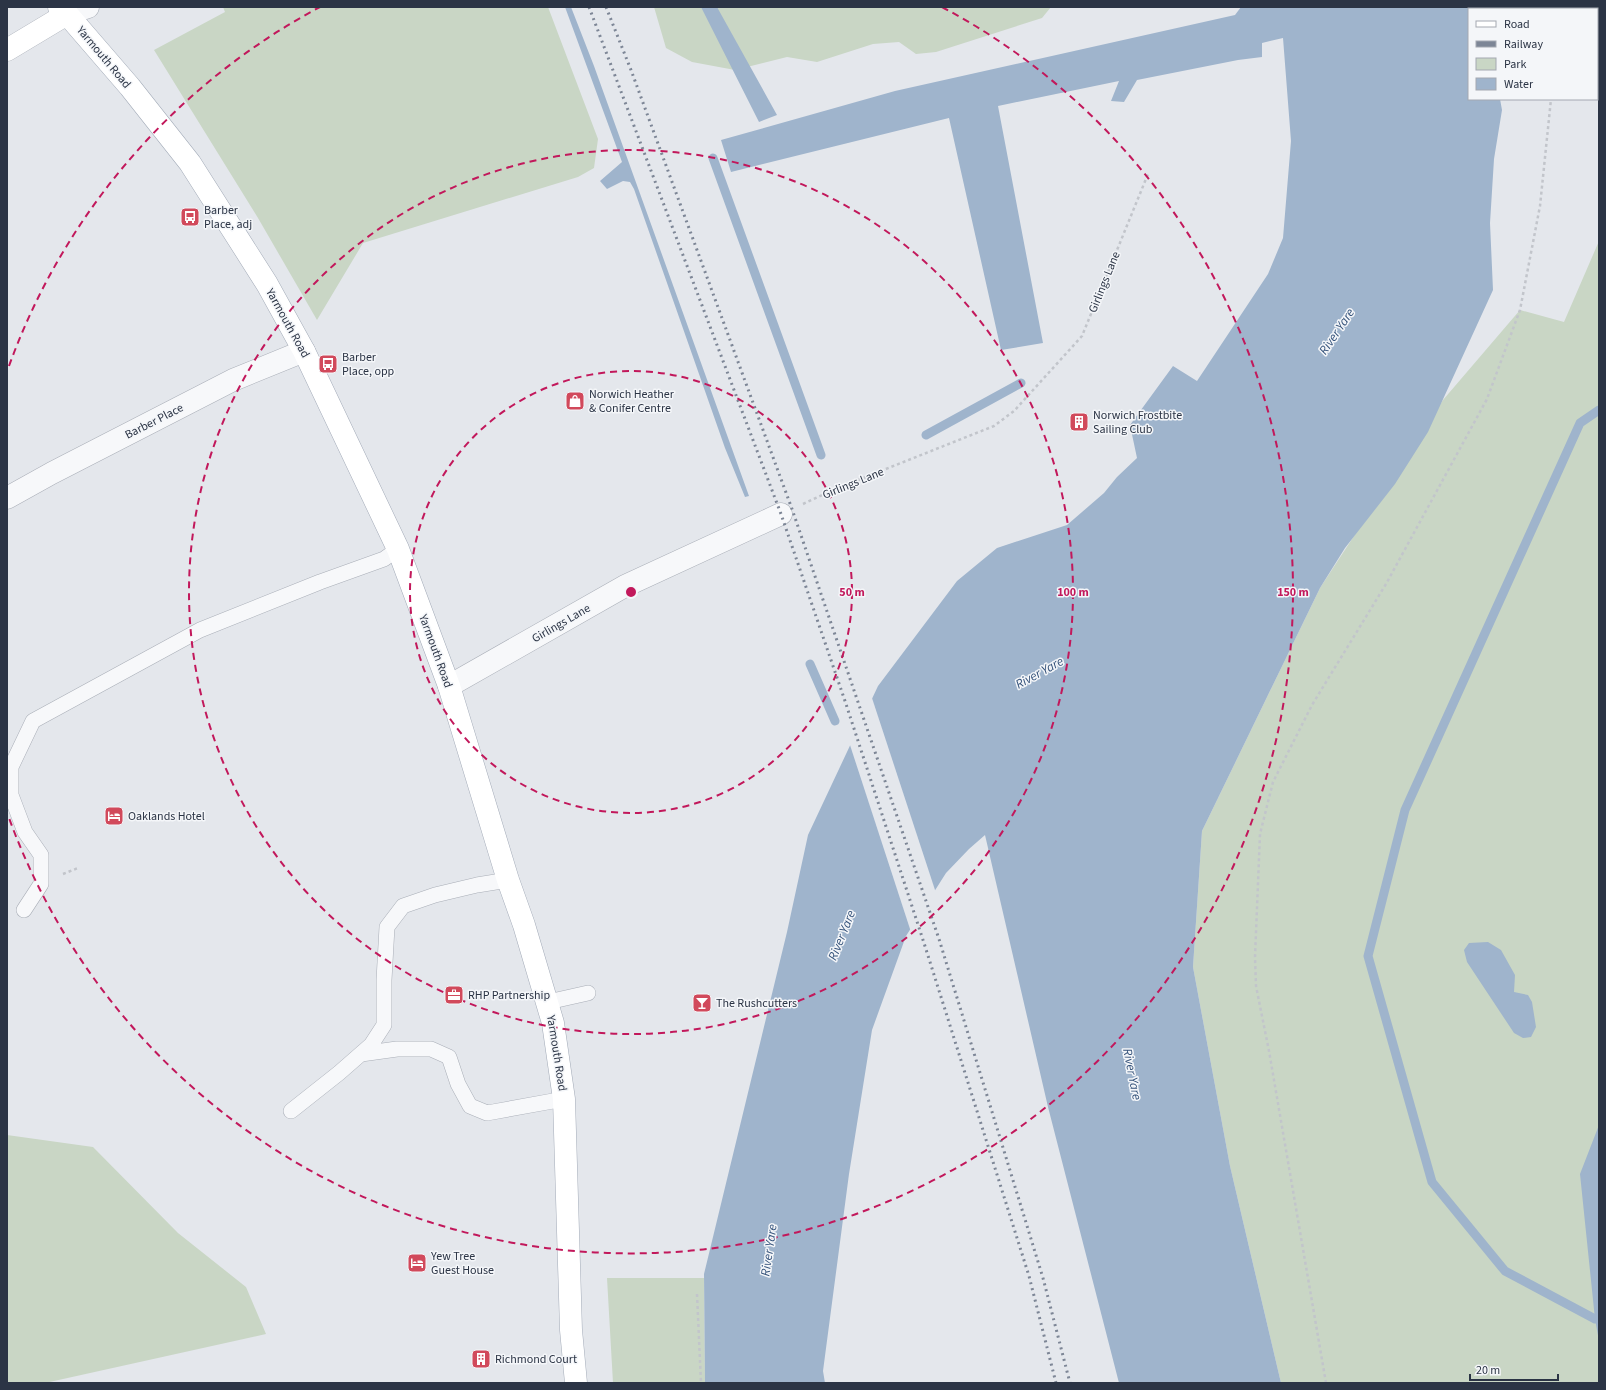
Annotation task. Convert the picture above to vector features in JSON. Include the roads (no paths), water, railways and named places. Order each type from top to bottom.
[{"type":"main road","points":[[7,50],[63,11]]},
{"type":"main road","name":"Yarmouth Road","points":[[63,11],[130,88],[190,163],[267,284],[304,351],[398,549],[449,686],[508,880],[548,1002],[553,1023],[564,1099],[571,1330],[576,1383]]},
{"type":"street","points":[[63,11],[88,7]]},
{"type":"street","name":"Barber Place","points":[[7,498],[59,469],[233,380],[304,351]]},
{"type":"street","name":"Girlings Lane","points":[[449,686],[625,586],[781,514]]},
{"type":"lane","points":[[24,910],[41,884],[41,856],[24,832],[11,795],[11,767],[33,722],[200,630],[320,582],[384,559],[398,549]]},
{"type":"lane","points":[[290,1111],[339,1074],[371,1045],[384,1025],[384,980],[387,927],[403,906],[435,895],[477,885],[508,880]]},
{"type":"lane","points":[[548,1002],[588,994]]},
{"type":"lane","points":[[361,1054],[397,1049],[431,1049],[449,1057],[458,1084],[470,1106],[487,1113],[564,1099]]},
{"type":"water","points":[[565,7],[571,7],[594,66],[749,496],[745,497],[725,448],[634,189],[630,182],[623,181],[607,189],[600,181],[622,162]]},
{"type":"water","points":[[701,7],[717,7],[777,115],[759,122]]},
{"type":"water","name":"River Yare","points":[[1241,7],[1485,7],[1468,8],[1468,100],[1500,100],[1502,110],[1494,159],[1490,223],[1493,290],[1428,432],[1395,484],[1345,548],[1320,588],[1202,831],[1193,967],[1230,1166],[1281,1383],[1119,1383],[1048,1107],[985,835],[946,873],[906,936],[872,1030],[849,1174],[823,1371],[825,1383],[705,1383],[704,1274],[787,932],[808,835],[878,686],[957,581],[997,548],[1067,525],[1104,493],[1117,477],[1137,458],[1130,425],[1173,366],[1197,381],[1268,274],[1283,238],[1291,141],[1283,38],[1262,43],[1262,57],[1238,60],[1137,80],[1124,102],[1111,101],[1119,81],[998,106],[1043,343],[1001,350],[949,118],[731,172],[721,140],[895,91],[1235,15]]},
{"type":"water","points":[[1488,942],[1501,950],[1515,975],[1514,992],[1528,995],[1532,1002],[1536,1027],[1531,1037],[1523,1038],[1514,1033],[1467,962],[1464,950],[1469,943]]},
{"type":"water","points":[[1599,1125],[1599,1341],[1595,1319],[1580,1174]]},
{"type":"waterway","points":[[713,158],[821,455]]},
{"type":"waterway","points":[[926,435],[1021,383]]},
{"type":"waterway","points":[[1595,1319],[1505,1271],[1432,1182],[1368,956],[1405,810],[1580,423],[1599,410]]},
{"type":"waterway","points":[[810,664],[835,721]]},
{"type":"railway","points":[[589,7],[781,514],[845,701],[924,943],[1029,1276],[1056,1383]]},
{"type":"railway","points":[[606,7],[631,70],[792,509],[939,939],[1043,1278],[1070,1383]]},
{"type":"place","name":"Barber Place, adj","points":[[190,217]]},
{"type":"place","name":"Barber Place, opp","points":[[328,364]]},
{"type":"place","name":"Norwich Heather & Conifer Centre","points":[[575,401]]},
{"type":"place","name":"Norwich Frostbite Sailing Club","points":[[1079,422]]},
{"type":"place","name":"Oaklands Hotel","points":[[114,816]]},
{"type":"place","name":"RHP Partnership","points":[[454,995]]},
{"type":"place","name":"The Rushcutters","points":[[702,1003]]},
{"type":"place","name":"Yew Tree Guest House","points":[[417,1263]]},
{"type":"place","name":"Richmond Court","points":[[481,1359]]}]
